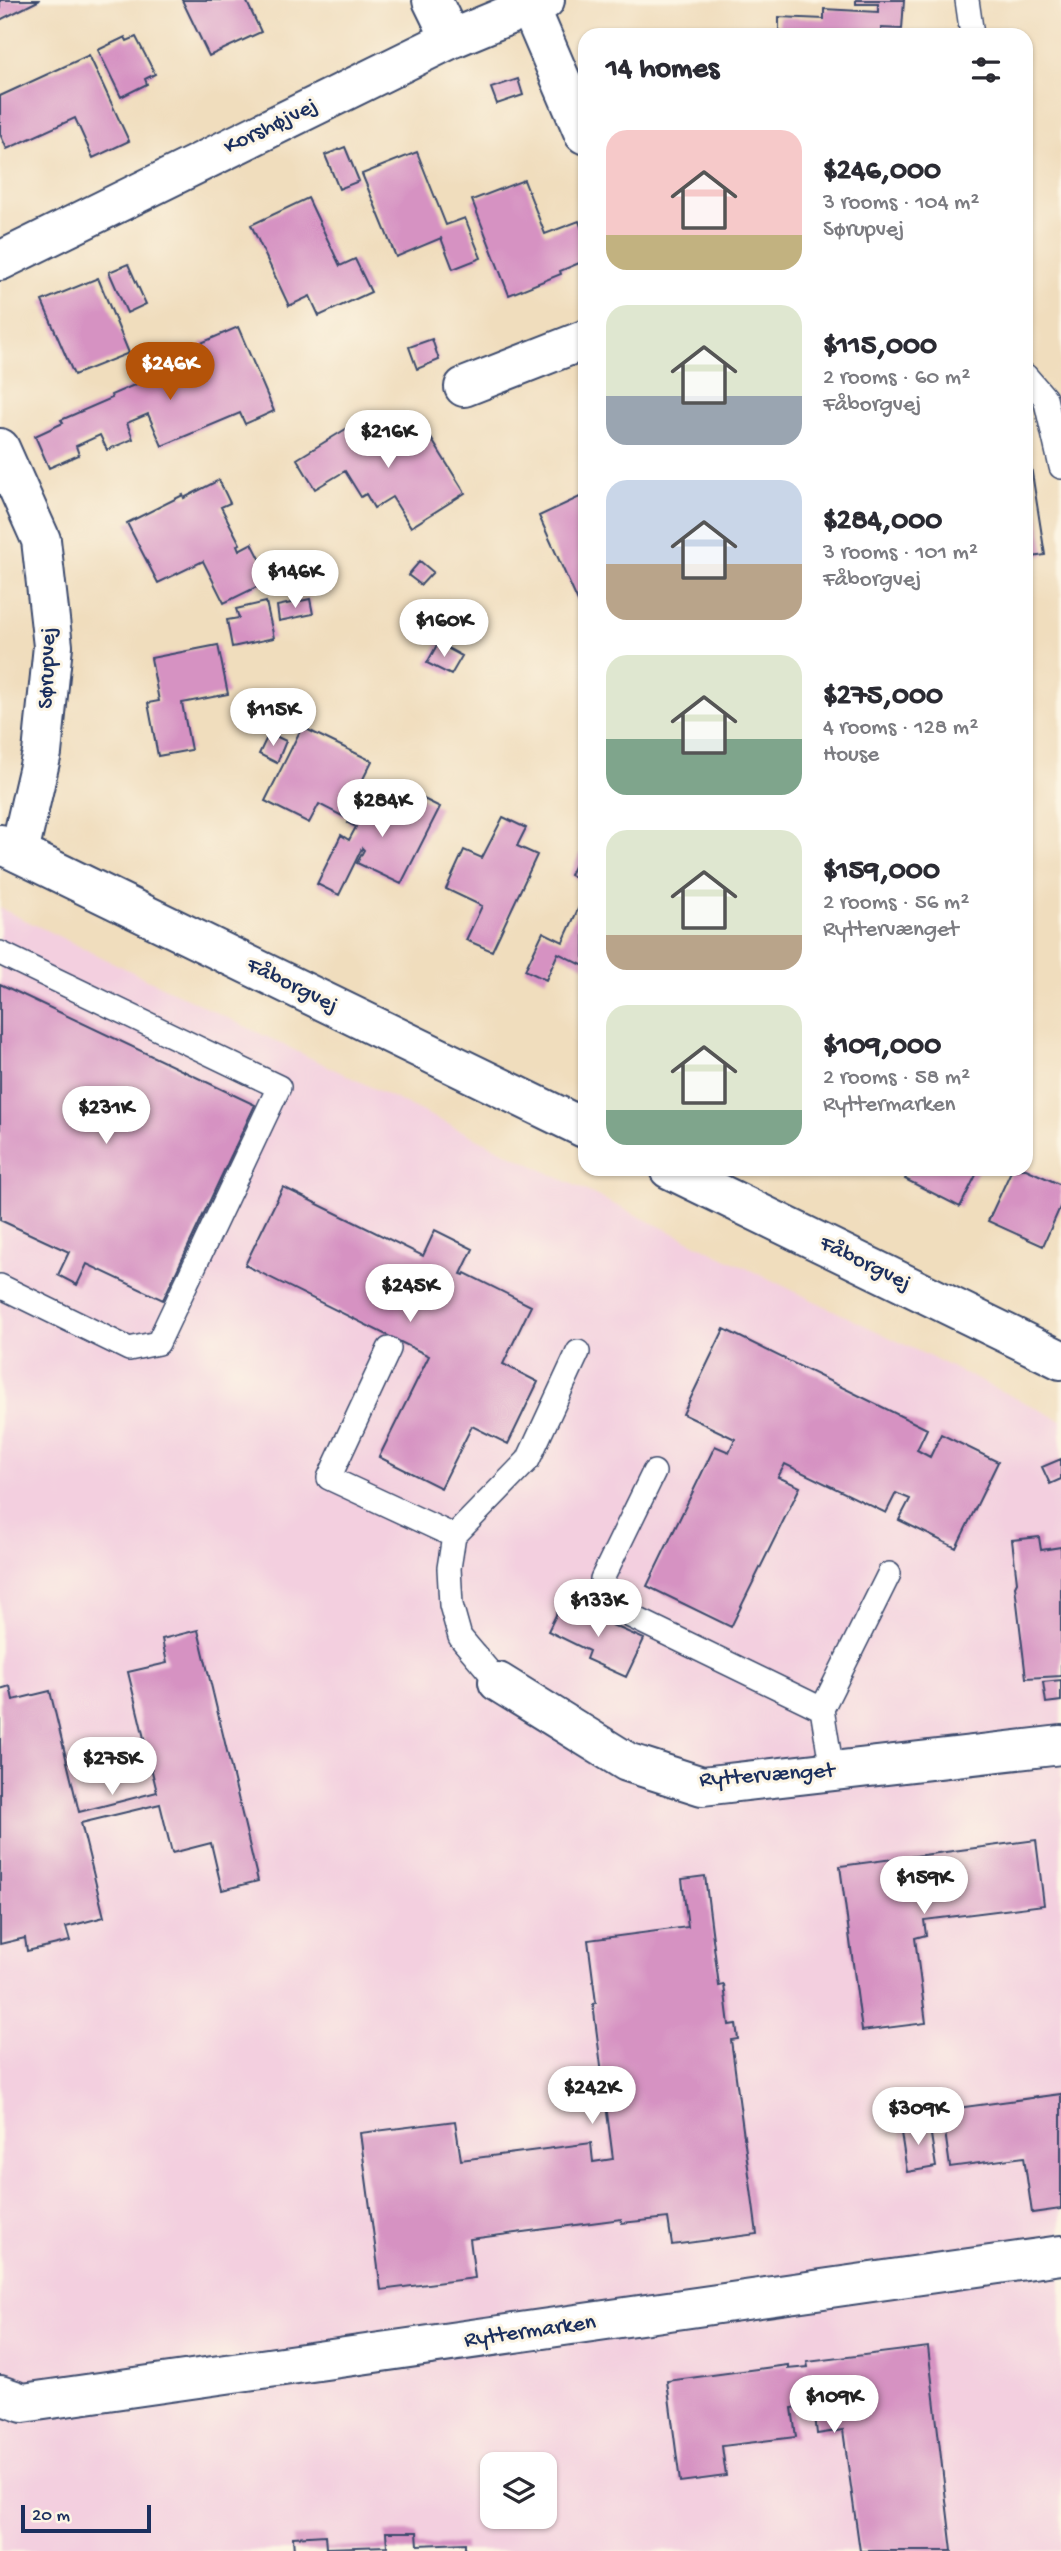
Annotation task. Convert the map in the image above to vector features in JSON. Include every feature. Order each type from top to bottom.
[{"type":"street","points":[[432,0],[450,39]]},
{"type":"street","points":[[537,3],[578,117]]},
{"type":"street","name":"Korshøjvej","points":[[0,261],[450,39],[537,3]]},
{"type":"street","points":[[464,387],[578,342]]},
{"type":"street","name":"Sørupvej","points":[[0,448],[41,540],[53,646],[42,752],[10,849]]},
{"type":"street","name":"Fåborgvej","points":[[10,849],[578,1125]]},
{"type":"street","name":"Fåborgvej","points":[[683,1176],[1061,1360]]},
{"type":"street","name":"Ryttervænget","points":[[498,1682],[626,1762],[702,1786],[1061,1745]]},
{"type":"street","name":"Ryttermarken","points":[[0,2395],[23,2403],[1061,2255]]},
{"type":"lane","points":[[967,0],[971,28]]},
{"type":"lane","points":[[1033,384],[1045,398],[1061,467]]},
{"type":"lane","points":[[0,953],[279,1087],[158,1343],[129,1349],[0,1286]]},
{"type":"lane","points":[[388,1349],[329,1478],[454,1536]]},
{"type":"lane","points":[[498,1682],[460,1637],[451,1605],[449,1568],[454,1536],[528,1460],[578,1352]]},
{"type":"lane","points":[[654,1472],[602,1579],[614,1608],[822,1709]]},
{"type":"lane","points":[[832,1771],[822,1709],[889,1574]]},
{"type":"shaded area","points":[[0,908],[1061,1420],[1061,2551],[0,2551]]},
{"type":"building","points":[[0,0],[40,0],[0,20]]},
{"type":"building","points":[[182,0],[246,0],[261,32],[209,56]]},
{"type":"building","points":[[856,0],[904,0],[902,28],[779,28],[779,17],[824,19],[824,9],[878,12],[878,4],[856,4]]},
{"type":"building","points":[[125,37],[127,41],[136,37],[155,74],[145,79],[147,84],[121,97],[98,50]]},
{"type":"building","points":[[89,55],[129,141],[93,158],[75,118],[7,149],[0,134],[0,96]]},
{"type":"building","points":[[518,79],[523,95],[497,104],[491,88]]},
{"type":"building","points":[[345,147],[359,181],[339,189],[325,155]]},
{"type":"building","points":[[417,152],[446,225],[465,218],[481,258],[453,269],[441,238],[396,257],[362,174]]},
{"type":"building","points":[[524,180],[545,234],[578,221],[578,264],[560,271],[561,274],[509,295],[472,200]]},
{"type":"building","points":[[308,198],[340,266],[355,259],[371,292],[319,316],[310,296],[289,306],[251,225]]},
{"type":"building","points":[[128,264],[146,304],[127,313],[109,272]]},
{"type":"building","points":[[98,278],[129,353],[74,375],[42,301]]},
{"type":"building","points":[[238,327],[274,411],[245,424],[240,413],[162,446],[148,414],[127,423],[133,439],[107,450],[100,435],[76,446],[79,455],[49,468],[35,436],[63,423],[61,420],[112,398],[111,395],[206,354],[201,343]]},
{"type":"building","points":[[432,339],[439,360],[417,369],[409,347]]},
{"type":"building","points":[[419,419],[465,493],[411,527],[392,497],[374,508],[366,494],[361,497],[345,471],[315,489],[297,459],[354,424],[370,449]]},
{"type":"building","points":[[1033,479],[1045,555],[1033,557]]},
{"type":"building","points":[[219,480],[230,503],[221,507],[240,544],[237,545],[239,550],[252,543],[271,580],[224,603],[203,561],[158,583],[127,523]]},
{"type":"building","points":[[578,498],[578,602],[539,516]]},
{"type":"building","points":[[420,561],[433,572],[421,585],[408,575]]},
{"type":"building","points":[[310,599],[313,614],[279,621],[277,606]]},
{"type":"building","points":[[266,602],[274,638],[232,647],[227,620],[239,618],[236,609]]},
{"type":"building","points":[[438,643],[462,656],[451,675],[427,663]]},
{"type":"building","points":[[218,645],[228,694],[182,703],[191,750],[158,756],[148,703],[159,701],[151,658]]},
{"type":"building","points":[[302,727],[372,761],[344,817],[319,804],[309,823],[265,801]]},
{"type":"building","points":[[269,733],[286,741],[277,763],[259,754]]},
{"type":"building","points":[[395,785],[440,807],[401,884],[357,863],[364,850],[362,848],[339,895],[317,884],[341,835],[349,840],[356,827],[348,823],[355,808],[363,812],[368,801],[383,809]]},
{"type":"building","points":[[503,817],[526,828],[517,846],[537,855],[492,951],[466,940],[482,906],[446,889],[464,850],[482,858]]},
{"type":"building","points":[[578,857],[578,879],[570,875]]},
{"type":"building","points":[[578,909],[578,963],[558,953],[546,980],[525,970],[543,932],[563,942]]},
{"type":"building","points":[[0,984],[255,1105],[163,1300],[87,1264],[77,1285],[58,1275],[69,1252],[0,1220]]},
{"type":"building","points":[[1033,1172],[1061,1185],[1061,1205],[1043,1246],[988,1221],[1009,1176],[1033,1176]]},
{"type":"building","points":[[906,1176],[976,1176],[960,1207],[905,1179]]},
{"type":"building","points":[[283,1187],[423,1256],[435,1230],[473,1249],[461,1274],[465,1273],[531,1306],[503,1364],[538,1382],[508,1444],[472,1426],[441,1488],[379,1457],[429,1356],[245,1265]]},
{"type":"building","points":[[724,1329],[927,1429],[917,1450],[930,1457],[941,1434],[998,1462],[956,1548],[899,1520],[910,1499],[896,1493],[886,1513],[785,1464],[778,1477],[800,1487],[731,1627],[647,1586],[715,1446],[729,1452],[735,1439],[683,1414]]},
{"type":"building","points":[[1061,1459],[1061,1479],[1050,1484],[1042,1467]]},
{"type":"building","points":[[1039,1537],[1041,1550],[1061,1547],[1061,1676],[1026,1678],[1012,1540]]},
{"type":"building","points":[[562,1603],[644,1639],[626,1677],[586,1659],[589,1651],[548,1631]]},
{"type":"building","points":[[198,1630],[258,1881],[222,1890],[211,1843],[172,1853],[160,1804],[81,1823],[104,1917],[66,1927],[70,1941],[27,1951],[25,1938],[0,1944],[0,1689],[10,1686],[13,1700],[50,1691],[79,1812],[157,1792],[128,1672],[167,1663],[162,1639]]},
{"type":"building","points":[[1061,1680],[1061,1701],[1046,1703],[1043,1682]]},
{"type":"building","points":[[1036,1840],[1044,1905],[924,1920],[926,1935],[915,1938],[926,2023],[862,2031],[840,1866]]},
{"type":"building","points":[[705,1876],[719,1986],[724,1985],[729,2025],[736,2024],[738,2039],[731,2040],[757,2234],[672,2245],[668,2218],[622,2223],[621,2219],[470,2239],[475,2278],[381,2290],[360,2133],[455,2121],[461,2160],[591,2143],[593,2162],[613,2159],[593,2004],[596,2003],[588,1940],[688,1927],[682,1879]]},
{"type":"building","points":[[1061,2094],[1061,2209],[1032,2213],[1024,2157],[950,2167],[942,2110]]},
{"type":"building","points":[[929,2122],[936,2167],[907,2172],[900,2126]]},
{"type":"building","points":[[928,2347],[952,2551],[860,2551],[843,2430],[817,2434],[814,2405],[792,2408],[796,2437],[722,2446],[726,2476],[680,2482],[667,2381],[788,2365],[788,2369],[808,2367],[807,2362]]},
{"type":"building","points":[[386,2532],[417,2532],[418,2545],[465,2543],[465,2551],[294,2551],[293,2537],[325,2535],[326,2548],[387,2546]]}]
